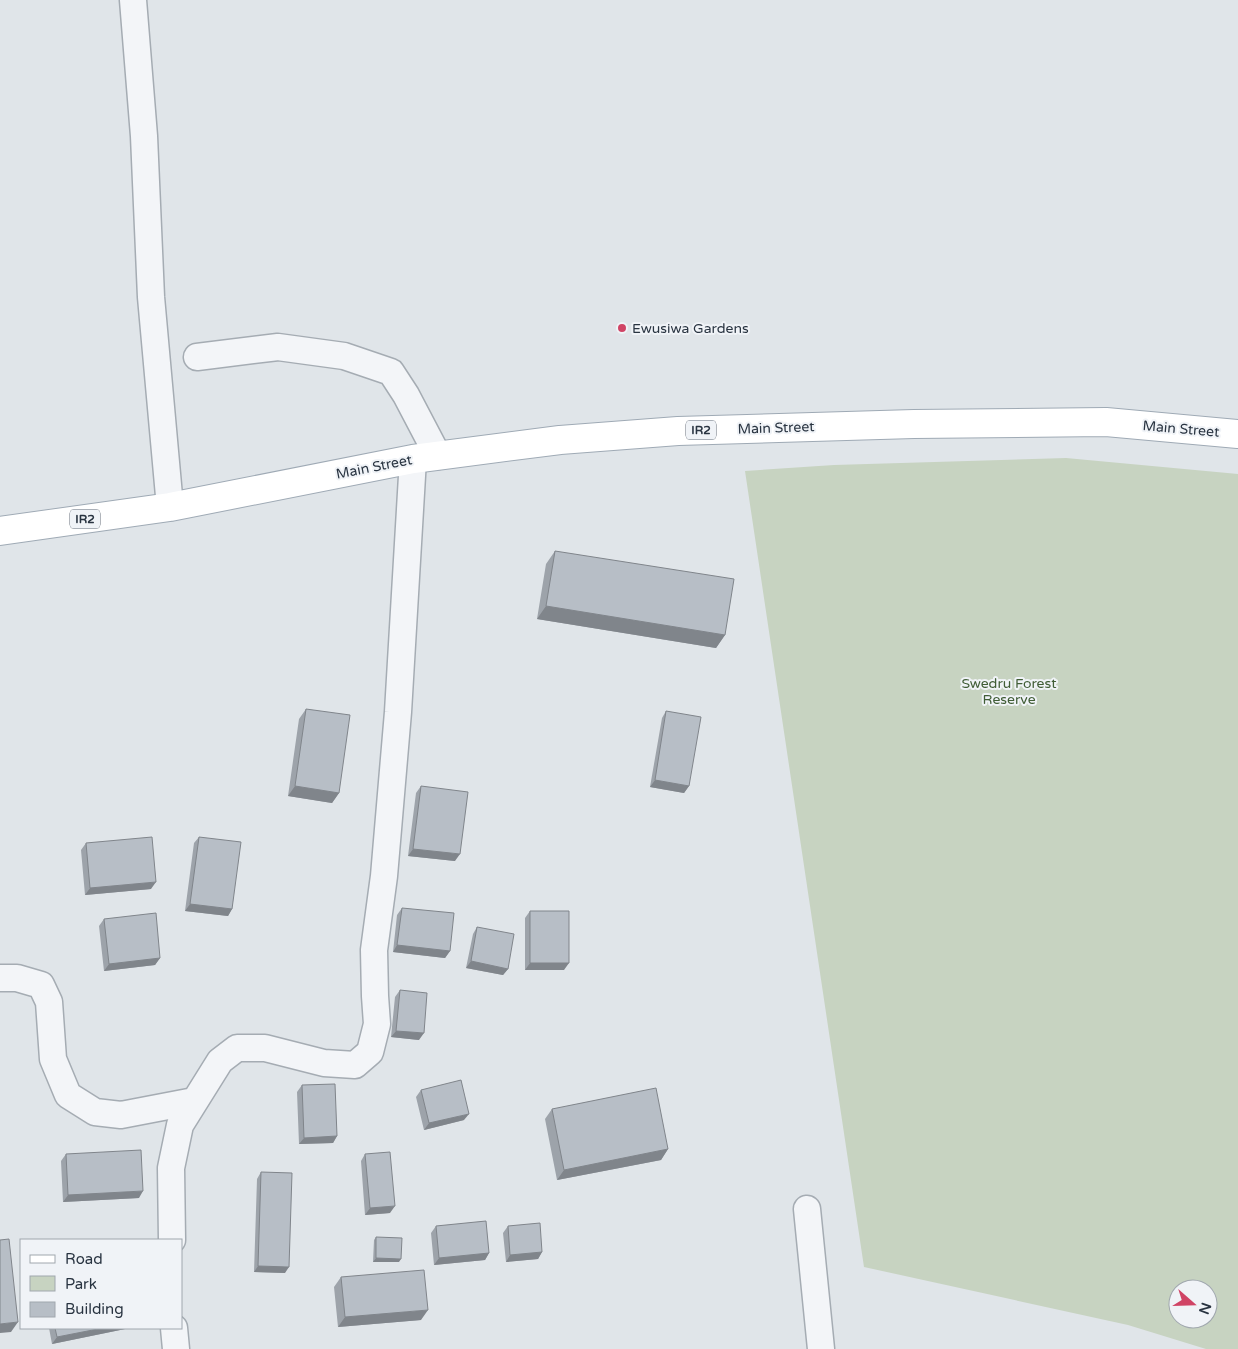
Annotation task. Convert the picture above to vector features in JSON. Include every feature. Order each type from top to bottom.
[{"type":"main road","name":"Main Street","points":[[170,507],[426,457],[560,440],[678,431],[914,424],[1106,422],[1238,434]]},
{"type":"main road","name":"IR2","points":[[0,531],[170,507]]},
{"type":"street","points":[[133,0],[144,136],[151,297],[170,507]]},
{"type":"street","points":[[172,1239],[170,1168],[180,1125],[220,1061],[237,1048],[265,1048],[324,1063],[355,1065],[370,1052],[377,1024],[374,950],[384,876],[398,712],[426,457],[406,395],[390,372],[344,356],[278,347],[197,357]]},
{"type":"street","points":[[0,978],[17,978],[41,985],[49,1002],[53,1059],[68,1095],[95,1112],[121,1115],[194,1101]]},
{"type":"street","points":[[807,1209],[821,1349]]},
{"type":"street","points":[[174,1329],[176,1349]]},
{"type":"green space","name":"Swedru Forest Reserve","points":[[1066,458],[1238,474],[1238,1349],[1206,1349],[1128,1325],[864,1267],[745,471],[834,465]]},
{"type":"building","points":[[555,551],[734,579],[725,635],[546,606]]},
{"type":"building","points":[[306,709],[350,715],[339,793],[295,786]]},
{"type":"building","points":[[666,711],[701,717],[689,786],[655,780]]},
{"type":"building","points":[[421,786],[468,792],[460,854],[413,849]]},
{"type":"building","points":[[152,837],[156,882],[90,888],[86,843]]},
{"type":"building","points":[[199,837],[241,842],[232,909],[190,904]]},
{"type":"building","points":[[402,908],[454,913],[450,951],[397,945]]},
{"type":"building","points":[[530,911],[569,911],[569,963],[530,963]]},
{"type":"building","points":[[156,913],[160,958],[109,964],[104,919]]},
{"type":"building","points":[[477,927],[514,934],[508,969],[471,961]]},
{"type":"building","points":[[400,990],[427,993],[424,1033],[396,1031]]},
{"type":"building","points":[[461,1080],[469,1114],[429,1123],[421,1090]]},
{"type":"building","points":[[335,1084],[337,1136],[304,1138],[302,1085]]},
{"type":"building","points":[[656,1088],[668,1149],[564,1170],[552,1109]]},
{"type":"building","points":[[141,1150],[143,1191],[68,1195],[66,1154]]},
{"type":"building","points":[[390,1152],[395,1206],[370,1208],[365,1154]]},
{"type":"building","points":[[261,1172],[292,1173],[289,1267],[258,1266]]},
{"type":"building","points":[[486,1221],[489,1253],[439,1258],[436,1226]]},
{"type":"building","points":[[540,1223],[542,1252],[510,1255],[508,1226]]},
{"type":"building","points":[[376,1237],[402,1238],[401,1259],[376,1258]]},
{"type":"building","points":[[9,1239],[18,1322],[0,1324],[0,1240]]},
{"type":"building","points":[[424,1270],[428,1310],[345,1317],[341,1277]]},
{"type":"building","points":[[55,1329],[98,1329],[57,1337]]},
{"type":"place","name":"Ewusiwa Gardens","points":[[622,328]]}]
